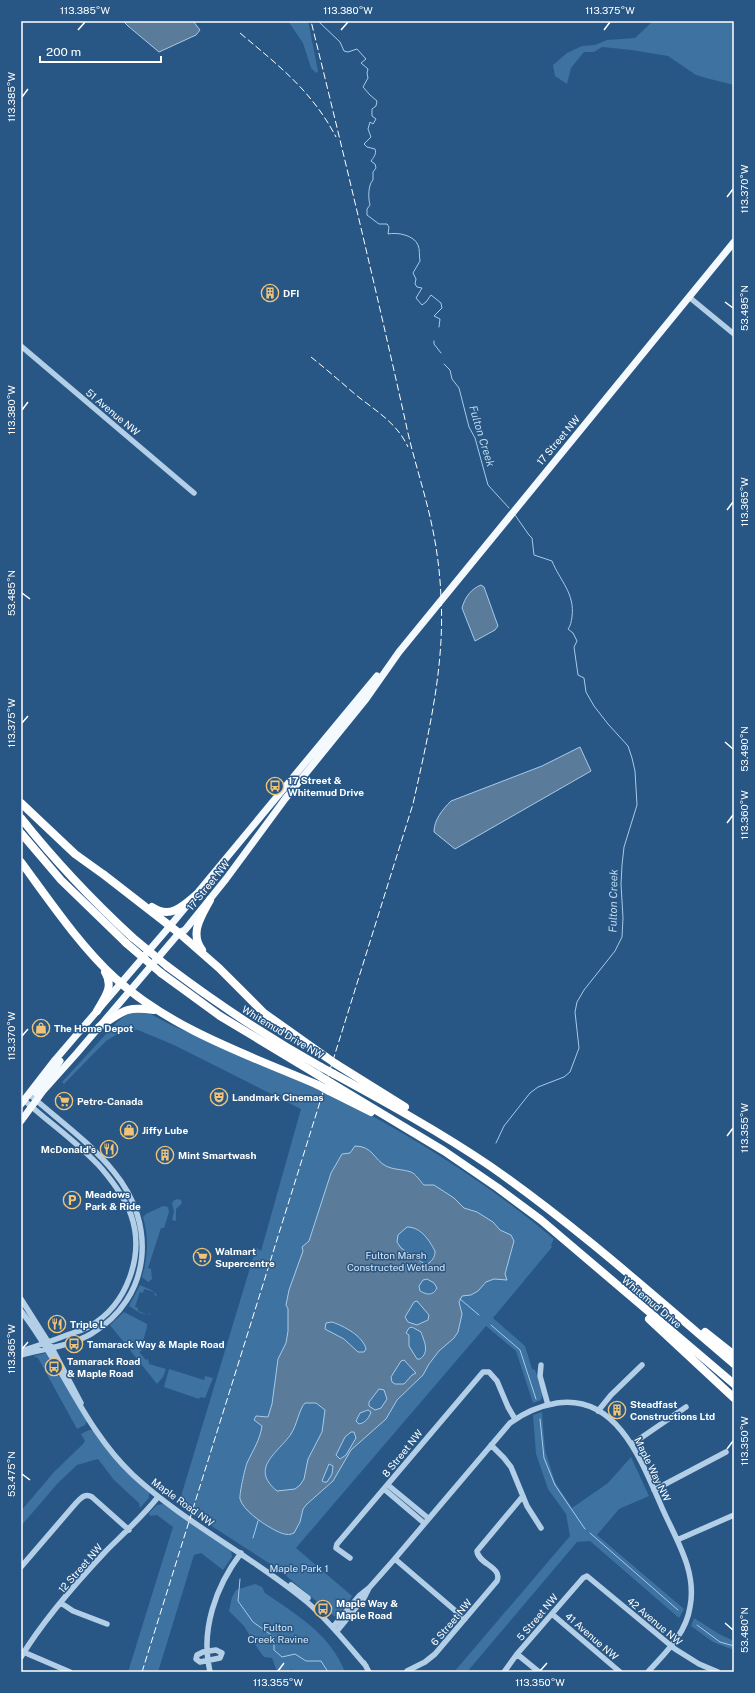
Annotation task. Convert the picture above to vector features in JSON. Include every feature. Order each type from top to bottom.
[{"type":"highway","points":[[21,803],[75,854],[156,909],[163,912],[178,910],[196,895]]},
{"type":"highway","name":"Whitemud Drive NW","points":[[21,818],[68,875],[132,937],[167,966],[226,1010],[334,1074],[419,1120],[490,1167],[567,1224]]},
{"type":"highway","name":"Whitemud Drive NW","points":[[21,833],[62,880],[126,943],[161,973],[220,1016],[318,1075],[330,1087],[444,1150],[498,1188],[558,1234]]},
{"type":"highway","points":[[21,862],[56,910],[100,963],[130,991],[156,1010],[192,1030],[318,1085],[330,1087]]},
{"type":"highway","points":[[103,874],[179,933],[219,968]]},
{"type":"highway","points":[[210,900],[199,920],[196,936],[198,944],[219,968],[264,1013],[336,1064],[413,1113],[452,1141]]},
{"type":"highway","points":[[97,1011],[108,991],[110,982],[100,963]]},
{"type":"highway","points":[[100,1027],[128,1008],[156,1010]]},
{"type":"highway","name":"Whitemud Drive","points":[[567,1224],[615,1262],[734,1364]]},
{"type":"highway","name":"Whitemud Drive","points":[[558,1234],[734,1384]]},
{"type":"highway","points":[[570,1245],[734,1398]]},
{"type":"highway","points":[[615,1262],[734,1355]]},
{"type":"main road","name":"17 Street NW","points":[[21,1121],[29,1101],[57,1065],[76,1036],[196,895],[360,694],[399,652],[734,242]]},
{"type":"main road","name":"17 Street NW","points":[[29,1101],[100,1027],[179,933],[185,930],[210,900],[285,799],[366,699],[399,652]]},
{"type":"street","points":[[689,297],[734,334]]},
{"type":"street","name":"51 Avenue NW","points":[[21,346],[194,493]]},
{"type":"street","points":[[21,1351],[80,1339],[91,1334],[113,1317],[133,1289],[138,1275],[143,1242],[138,1212],[114,1172],[93,1150],[29,1101]]},
{"type":"street","name":"Maple Road NW","points":[[21,1299],[73,1396],[92,1425],[132,1474],[158,1497],[258,1565],[336,1627],[369,1672]]},
{"type":"street","name":"Maple Road NW","points":[[21,1311],[47,1346]]},
{"type":"street","points":[[21,1355],[47,1346]]},
{"type":"street","points":[[541,1365],[540,1376],[548,1405]]},
{"type":"street","points":[[598,1411],[611,1395],[642,1365]]},
{"type":"street","name":"8 Street NW","points":[[350,1558],[336,1548],[340,1540],[464,1393],[484,1372],[489,1372],[495,1378],[515,1419]]},
{"type":"street","name":"Maple Way NW","points":[[336,1627],[367,1593],[369,1588],[395,1559],[426,1520],[515,1419],[528,1411],[548,1405],[577,1403],[598,1411],[618,1425],[632,1444],[677,1540],[690,1573],[691,1598],[687,1620],[680,1634],[648,1672]]},
{"type":"street","points":[[632,1444],[686,1407]]},
{"type":"street","points":[[491,1445],[511,1467],[528,1509],[541,1528]]},
{"type":"street","points":[[654,1490],[726,1452]]},
{"type":"street","points":[[386,1487],[426,1520]]},
{"type":"street","points":[[21,1567],[82,1496],[88,1495],[129,1530]]},
{"type":"street","name":"6 Street NW","points":[[407,1671],[432,1657],[496,1582],[499,1576],[497,1572],[478,1556],[478,1548],[523,1496]]},
{"type":"street","name":"12 Street NW","points":[[22,1653],[61,1603],[95,1563],[129,1530],[158,1497]]},
{"type":"street","points":[[677,1540],[734,1515]]},
{"type":"street","points":[[210,1672],[206,1651],[208,1627],[220,1588],[241,1553]]},
{"type":"street","points":[[395,1559],[465,1619]]},
{"type":"street","name":"42 Avenue NW","points":[[586,1576],[590,1577],[671,1646],[699,1664],[718,1672]]},
{"type":"street","name":"5 Street NW","points":[[504,1672],[582,1578],[586,1576]]},
{"type":"street","points":[[61,1603],[73,1611],[107,1624]]},
{"type":"street","name":"41 Avenue NW","points":[[552,1614],[620,1672]]},
{"type":"street","points":[[219,1650],[223,1654],[220,1658],[208,1661],[199,1662],[196,1657],[199,1653],[206,1651],[219,1650]]},
{"type":"street","points":[[22,1653],[70,1672]]},
{"type":"street","points":[[518,1654],[539,1672]]},
{"type":"green space","points":[[288,21],[308,21],[318,71],[316,73],[311,68],[303,43]]},
{"type":"green space","points":[[653,21],[734,21],[734,85],[696,75],[668,56],[602,47],[594,52],[584,52],[571,68],[567,84],[555,76],[553,65],[567,53],[582,46],[595,45],[607,40],[635,38]]},
{"type":"green space","name":"Fulton Marsh Constructed Wetland","points":[[134,1012],[147,1012],[171,1025],[255,1060],[367,1113],[423,1145],[477,1180],[554,1239],[551,1245],[552,1247],[493,1318],[525,1346],[532,1369],[535,1370],[543,1394],[541,1400],[533,1403],[516,1351],[486,1326],[296,1548],[352,1596],[339,1616],[334,1616],[278,1569],[193,1514],[179,1503],[256,1248],[261,1251],[301,1109],[174,1045],[138,1030],[131,1029],[124,1030],[106,1041],[64,1084],[62,1082],[117,1022],[127,1014]]},
{"type":"green space","points":[[177,1199],[181,1200],[182,1203],[176,1209],[176,1221],[172,1220],[174,1211],[172,1204],[173,1201]]},
{"type":"green space","points":[[163,1206],[168,1207],[169,1212],[164,1228],[161,1228],[148,1268],[151,1269],[152,1279],[148,1282],[142,1277],[146,1262],[147,1247],[143,1217]]},
{"type":"green space","points":[[140,1285],[154,1292],[144,1289],[143,1293],[140,1292],[135,1307],[138,1308],[138,1311],[148,1315],[140,1313],[129,1306]]},
{"type":"green space","points":[[124,1312],[147,1324],[141,1348],[142,1350],[139,1352],[146,1360],[148,1359],[149,1364],[166,1369],[163,1377],[157,1384],[110,1325]]},
{"type":"green space","points":[[46,1353],[87,1421],[85,1425],[77,1429],[38,1358],[33,1356]]},
{"type":"green space","points":[[169,1369],[204,1380],[205,1376],[213,1378],[205,1398],[200,1397],[199,1399],[164,1387]]},
{"type":"green space","points":[[542,1412],[545,1450],[555,1482],[572,1508],[608,1483],[631,1457],[649,1496],[619,1509],[597,1535],[684,1609],[679,1618],[590,1541],[577,1542],[467,1672],[454,1672],[570,1536],[566,1514],[548,1489],[536,1454],[533,1415]]},
{"type":"green space","points":[[89,1430],[93,1430],[122,1467],[149,1492],[149,1498],[140,1508],[139,1503],[114,1480],[98,1459],[77,1465],[58,1483],[21,1526],[21,1511],[54,1472],[83,1444],[85,1441],[81,1434]]},
{"type":"green space","points":[[163,1504],[231,1550],[232,1557],[223,1570],[201,1553],[194,1555],[158,1672],[128,1672],[173,1527],[157,1515],[150,1516],[149,1513],[157,1505]]},
{"type":"green space","name":"Fulton Creek Ravine","points":[[255,1584],[262,1587],[265,1593],[311,1626],[322,1636],[339,1659],[345,1672],[295,1672],[291,1669],[289,1672],[277,1672],[272,1658],[264,1657],[244,1626],[229,1611],[232,1597],[236,1590]]},
{"type":"green space","points":[[694,1618],[719,1634],[734,1641],[734,1650],[713,1642],[691,1626]]},
{"type":"shaded area","points":[[123,21],[193,21],[200,30],[196,35],[159,52]]},
{"type":"shaded area","points":[[481,585],[484,587],[498,626],[495,630],[475,641],[462,608],[469,594]]},
{"type":"shaded area","points":[[580,747],[591,771],[455,849],[434,832],[435,823],[439,815],[451,801],[542,766]]},
{"type":"shaded area","points":[[355,1146],[366,1148],[386,1166],[413,1173],[424,1185],[434,1185],[454,1198],[464,1208],[477,1212],[493,1222],[500,1230],[511,1235],[514,1241],[505,1274],[507,1280],[494,1279],[486,1282],[478,1291],[471,1295],[462,1296],[459,1302],[462,1314],[458,1332],[454,1338],[439,1351],[423,1375],[397,1400],[386,1419],[351,1450],[333,1481],[303,1509],[300,1522],[294,1533],[285,1534],[267,1526],[249,1512],[240,1499],[241,1487],[247,1463],[258,1440],[262,1426],[254,1420],[256,1416],[268,1417],[272,1404],[278,1359],[286,1343],[288,1331],[288,1309],[286,1305],[289,1290],[303,1251],[302,1247],[309,1241],[331,1173],[342,1154],[350,1153]],"holes":[[[407,1227],[416,1229],[424,1235],[433,1247],[435,1253],[433,1259],[426,1265],[401,1248],[397,1242],[398,1235]],[[427,1279],[434,1283],[437,1288],[432,1294],[420,1291],[419,1286],[423,1280]],[[417,1301],[429,1315],[428,1320],[417,1325],[408,1322],[405,1317],[414,1302]],[[332,1322],[342,1326],[357,1336],[364,1344],[366,1349],[364,1352],[358,1352],[344,1339],[325,1329],[326,1323]],[[412,1327],[421,1332],[426,1350],[420,1359],[417,1359],[409,1346],[409,1335],[406,1333],[409,1328]],[[404,1360],[416,1373],[412,1375],[404,1384],[395,1384],[392,1382],[391,1377],[401,1361]],[[379,1389],[384,1390],[387,1399],[381,1408],[375,1410],[369,1406],[369,1402]],[[305,1403],[316,1403],[325,1410],[322,1432],[308,1459],[304,1479],[300,1485],[295,1489],[277,1491],[269,1483],[266,1475],[266,1468],[273,1454],[291,1434]],[[368,1410],[371,1412],[363,1423],[359,1424],[356,1421],[360,1413]],[[351,1432],[354,1432],[356,1438],[346,1455],[340,1459],[336,1455],[345,1437]],[[329,1464],[333,1466],[332,1474],[327,1482],[322,1481]]]},
{"type":"waterway","name":"Fulton Creek","points":[[318,21],[340,42],[344,51],[348,52],[357,49],[366,59],[361,63],[368,69],[368,78],[363,87],[377,101],[376,106],[372,109],[372,116],[376,119],[373,124],[370,122],[368,129],[371,137],[364,144],[367,147],[375,149],[376,153],[371,161],[375,164],[376,168],[373,172],[373,180],[369,188],[370,205],[367,209],[367,215],[379,224],[387,224],[389,227],[388,234],[396,233],[405,235],[413,239],[418,245],[420,261],[413,273],[416,279],[415,284],[417,287],[422,288],[416,298],[422,305],[431,295],[441,303],[442,308],[434,316],[440,319],[439,327]]},
{"type":"waterway","name":"Fulton Creek","points":[[434,341],[434,344],[441,353]]},
{"type":"waterway","name":"Fulton Creek","points":[[444,364],[450,370],[452,379],[459,388],[469,427],[475,438],[488,485],[509,508]]},
{"type":"waterway","name":"Fulton Creek","points":[[496,1143],[504,1126],[530,1093],[538,1087],[564,1077],[570,1072],[579,1048],[575,1012],[577,1002],[584,990],[615,951],[622,937],[623,918],[621,884],[624,847],[637,805],[635,771],[628,746],[594,706],[586,692],[584,678],[578,675],[574,647],[577,641],[573,633],[568,629],[572,617],[569,594],[552,561],[534,555],[532,538],[515,515]]},
{"type":"waterway","points":[[460,1299],[479,1315]]},
{"type":"waterway","points":[[491,1325],[520,1350],[536,1399]]},
{"type":"waterway","points":[[540,1419],[544,1458],[555,1485],[585,1529]]},
{"type":"waterway","name":"Fulton Creek","points":[[253,1538],[258,1521]]},
{"type":"waterway","points":[[590,1533],[678,1610]]},
{"type":"waterway","name":"Fulton Creek","points":[[240,1579],[238,1601],[253,1622],[274,1637],[274,1650],[282,1657],[295,1654],[306,1661],[321,1661],[328,1672]]},
{"type":"waterway","points":[[697,1625],[720,1642],[734,1646]]},
{"type":"railway","points":[[142,1672],[413,804],[430,727],[438,675],[442,623],[440,579],[434,535],[409,437],[360,222],[311,21]]},
{"type":"railway","points":[[240,33],[294,80],[316,106],[336,137]]},
{"type":"railway","points":[[311,357],[392,424],[408,447]]},
{"type":"place","name":"DFI","points":[[270,293]]},
{"type":"place","name":"17 Street & Whitemud Drive","points":[[275,786]]},
{"type":"place","name":"The Home Depot","points":[[41,1028]]},
{"type":"place","name":"Landmark Cinemas","points":[[219,1097]]},
{"type":"place","name":"Petro-Canada","points":[[64,1101]]},
{"type":"place","name":"Jiffy Lube","points":[[129,1130]]},
{"type":"place","name":"McDonald's","points":[[109,1149]]},
{"type":"place","name":"Mint Smartwash","points":[[165,1155]]},
{"type":"place","name":"Meadows Park & Ride","points":[[72,1200]]},
{"type":"place","name":"Walmart Supercentre","points":[[202,1257]]},
{"type":"place","name":"Triple L","points":[[57,1324]]},
{"type":"place","name":"Tamarack Way & Maple Road","points":[[74,1344]]},
{"type":"place","name":"Tamarack Road & Maple Road","points":[[54,1367]]},
{"type":"place","name":"Steadfast Constructions Ltd","points":[[617,1410]]},
{"type":"place","name":"Maple Way & Maple Road","points":[[323,1609]]},
{"type":"park label","name":"Maple Park 1","points":[[299,1568]]}]
